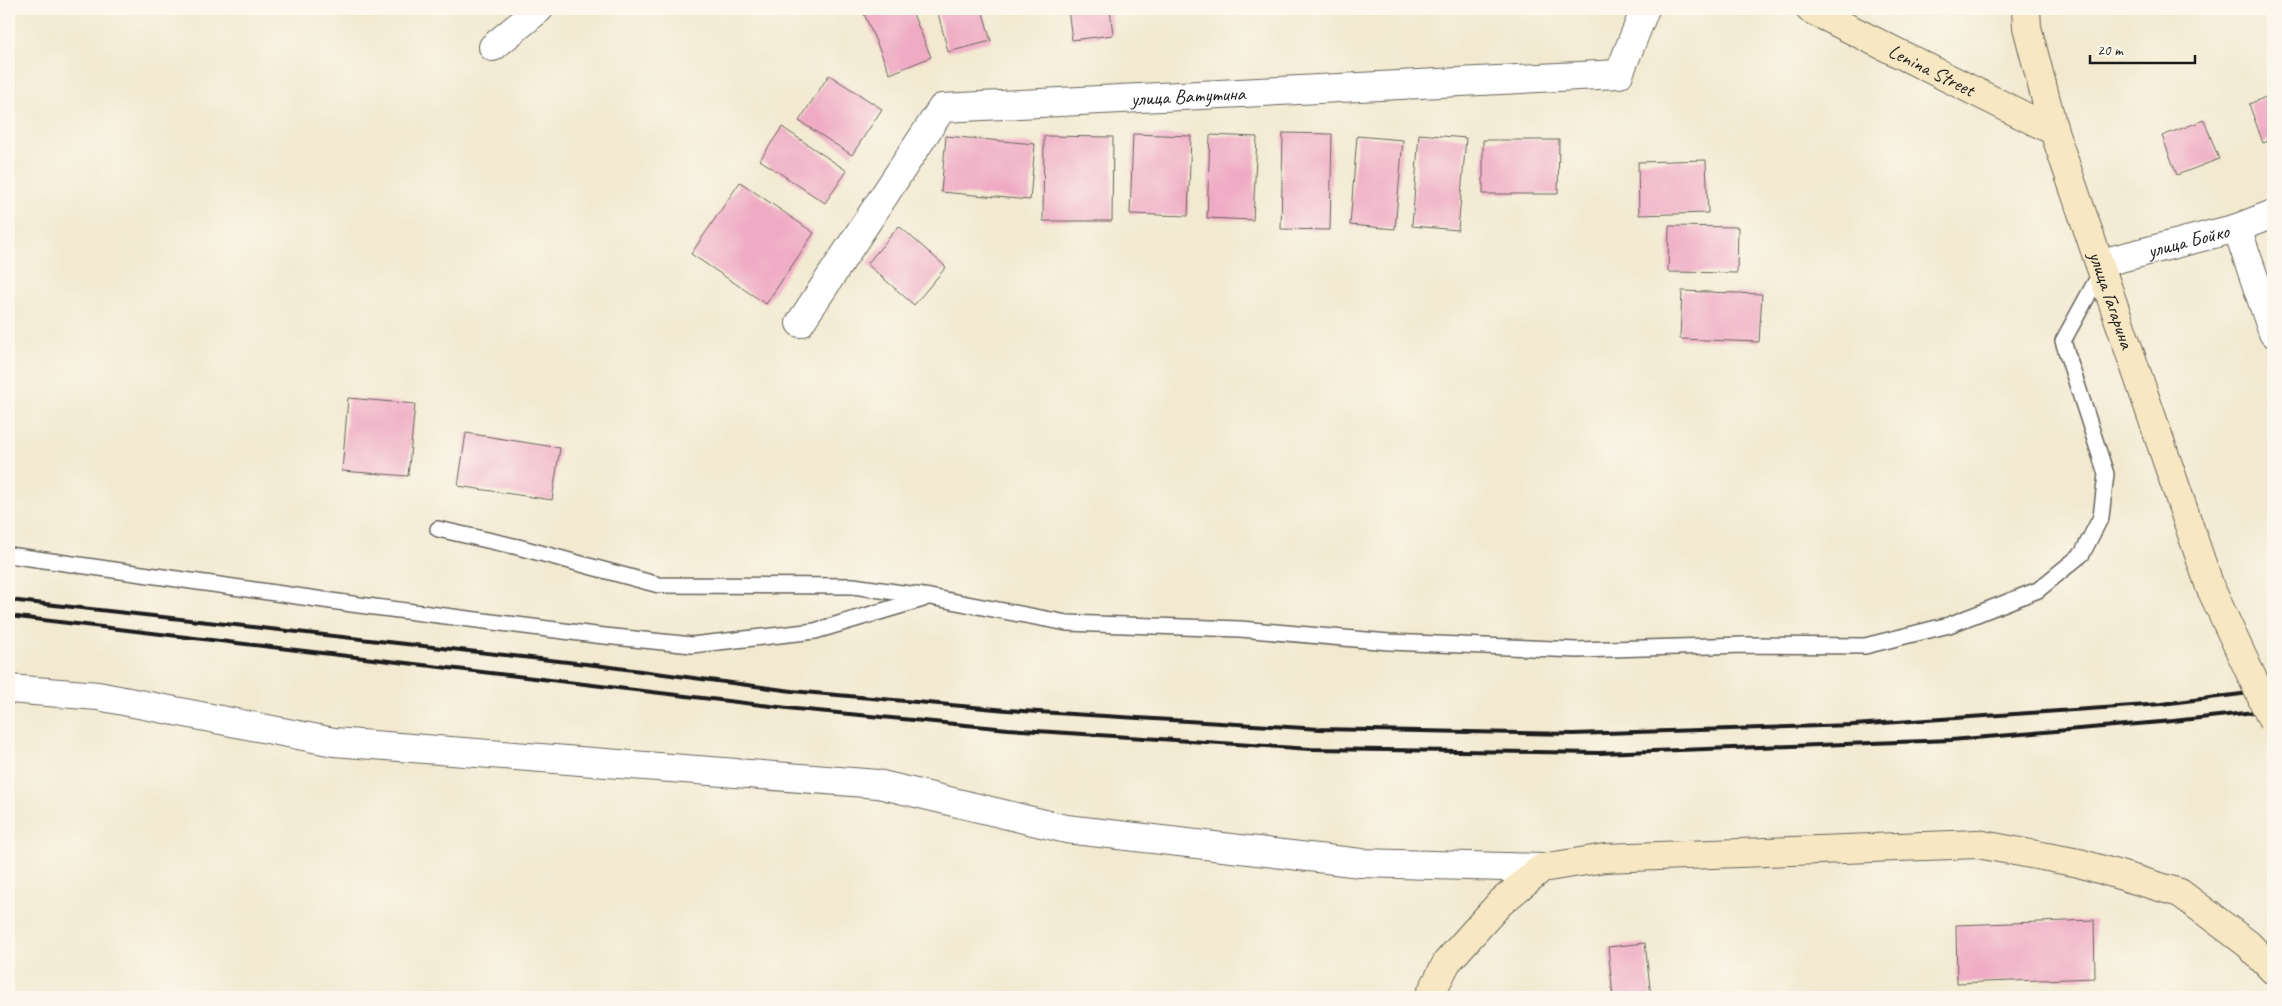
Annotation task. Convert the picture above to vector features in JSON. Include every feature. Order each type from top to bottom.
[{"type":"street","points":[[493,47],[539,9]]},
{"type":"street","name":"улица Ватутина","points":[[800,323],[942,108],[1619,74],[1645,9]]},
{"type":"street","name":"Lenina Street","points":[[1810,9],[2054,131]]},
{"type":"street","name":"улица Гагарина","points":[[2026,9],[2027,27],[2054,131],[2102,266],[2114,309],[2210,587],[2273,722]]},
{"type":"street","name":"улица Бойко","points":[[2102,266],[2237,228],[2273,214]]},
{"type":"street","points":[[2237,228],[2273,333]]},
{"type":"street","points":[[9,689],[98,696],[334,742],[878,784],[1066,829],[1361,863],[1542,868],[1605,858],[1978,844],[2078,863],[2180,893],[2248,944],[2273,970]]},
{"type":"street","points":[[1429,997],[1447,962],[1500,902],[1542,868]]},
{"type":"lane","points":[[438,529],[518,547],[659,584],[853,586],[930,597],[1067,623],[1240,629],[1389,642],[1577,650],[1744,645],[1865,646],[1949,625],[2038,590],[2082,554],[2101,517],[2106,474],[2063,341],[2102,266]]},
{"type":"lane","points":[[9,555],[349,604],[595,635],[692,645],[815,631],[930,597]]},
{"type":"building","points":[[862,9],[911,9],[931,57],[890,74]]},
{"type":"building","points":[[937,9],[982,9],[991,41],[948,52]]},
{"type":"building","points":[[1068,9],[1110,9],[1113,35],[1072,40]]},
{"type":"building","points":[[829,75],[882,109],[852,155],[799,121]]},
{"type":"building","points":[[2273,94],[2273,139],[2263,143],[2249,104]]},
{"type":"building","points":[[2204,120],[2219,159],[2177,175],[2162,136]]},
{"type":"building","points":[[782,127],[847,171],[825,203],[760,160]]},
{"type":"building","points":[[1283,133],[1332,134],[1330,230],[1281,229]]},
{"type":"building","points":[[1133,134],[1191,136],[1188,216],[1130,214]]},
{"type":"building","points":[[1419,134],[1466,138],[1458,230],[1412,226]]},
{"type":"building","points":[[1210,135],[1257,137],[1253,220],[1207,218]]},
{"type":"building","points":[[946,136],[1035,144],[1030,200],[941,192]]},
{"type":"building","points":[[1044,136],[1113,137],[1112,221],[1043,221]]},
{"type":"building","points":[[1357,136],[1403,140],[1395,229],[1350,225]]},
{"type":"building","points":[[1483,140],[1559,140],[1558,194],[1483,194]]},
{"type":"building","points":[[1706,160],[1708,213],[1639,215],[1638,162]]},
{"type":"building","points":[[740,182],[814,233],[766,304],[691,254]]},
{"type":"building","points":[[899,226],[946,267],[914,305],[867,264]]},
{"type":"building","points":[[1669,226],[1738,227],[1737,273],[1668,272]]},
{"type":"building","points":[[1682,291],[1762,294],[1759,342],[1680,339]]},
{"type":"building","points":[[348,398],[415,404],[408,476],[342,471]]},
{"type":"building","points":[[466,433],[560,448],[552,500],[458,486]]},
{"type":"building","points":[[2094,920],[2095,978],[1957,983],[1956,925]]},
{"type":"building","points":[[1645,943],[1651,997],[1613,997],[1608,947]]},
{"type":"railway","points":[[9,600],[595,665],[792,691],[1007,710],[1320,729],[1573,734],[1853,725],[2162,704],[2273,690]]},
{"type":"railway","points":[[9,616],[796,709],[1008,729],[1311,749],[1600,753],[1951,740],[2173,721],[2273,710]]}]
